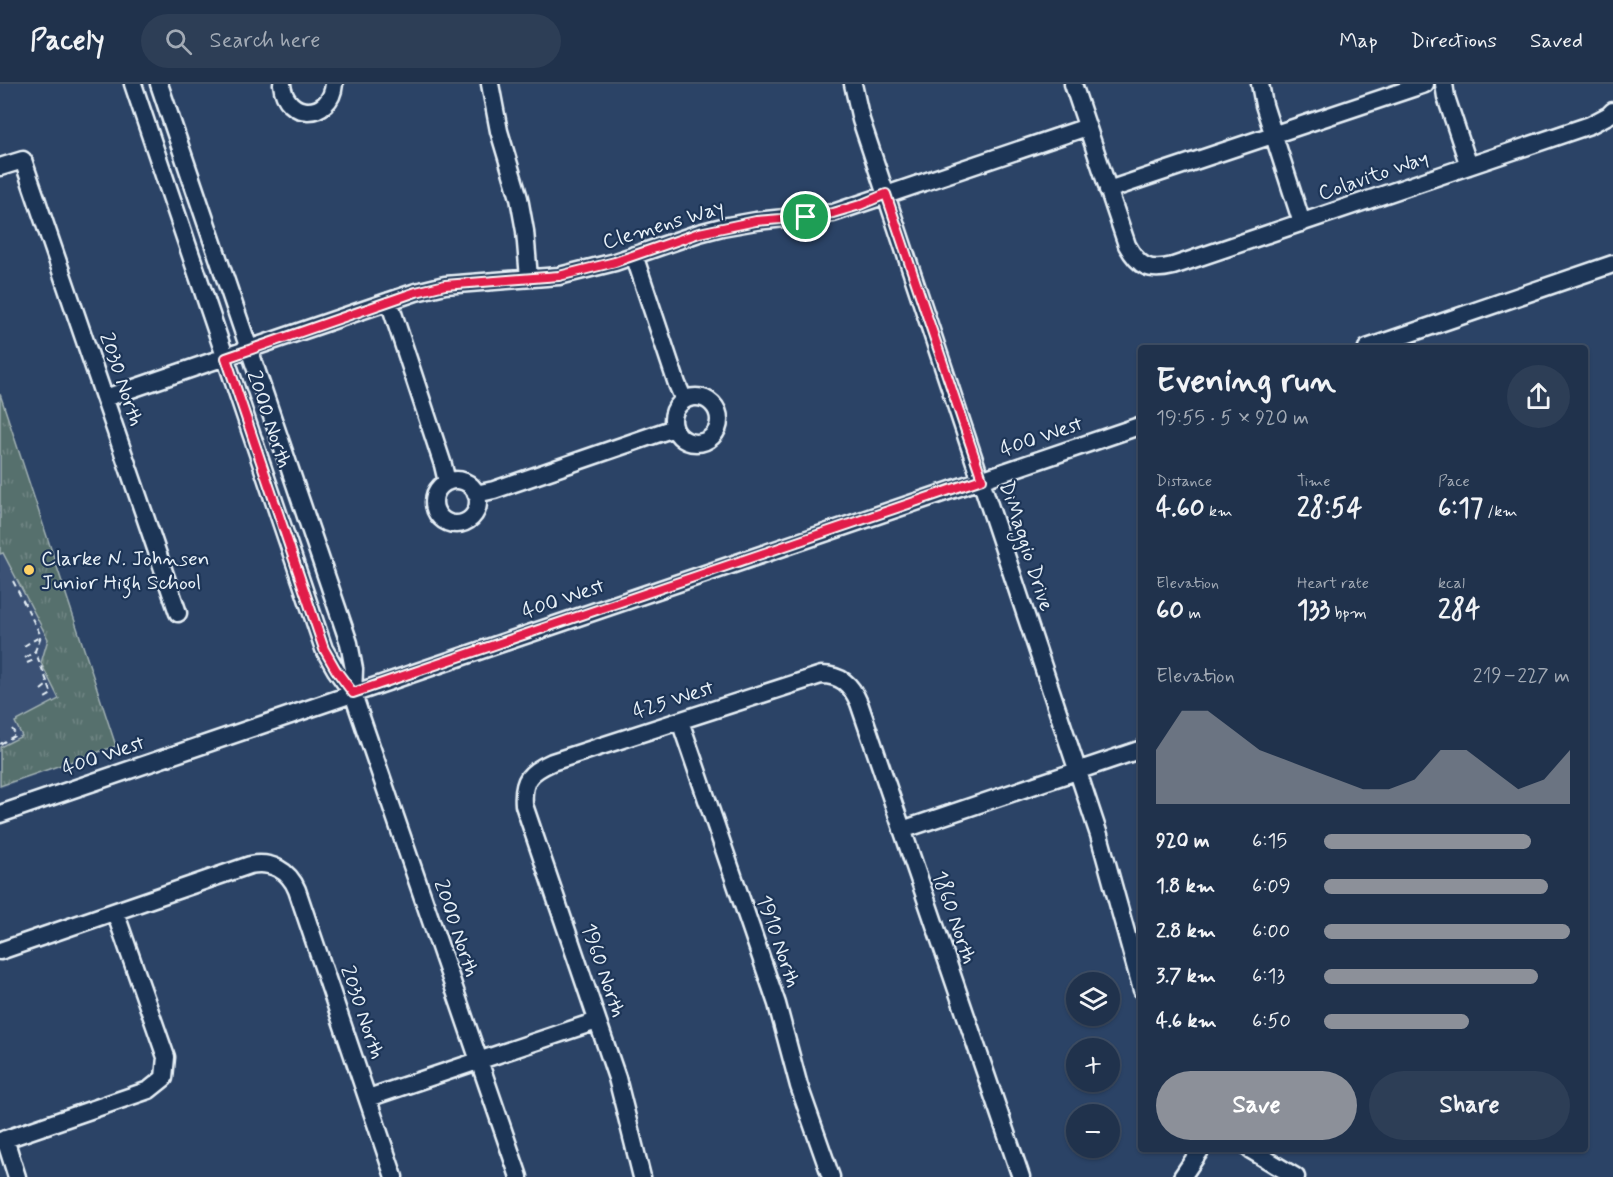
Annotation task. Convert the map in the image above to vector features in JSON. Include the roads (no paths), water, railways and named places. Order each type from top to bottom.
[{"type":"street","name":"2000 North","points":[[133,84],[324,649],[332,665],[353,693],[519,1177]]},
{"type":"street","name":"2000 North","points":[[159,84],[349,643],[354,669],[353,693]]},
{"type":"street","points":[[282,84],[287,101],[308,112],[324,106],[333,93],[334,84]]},
{"type":"street","points":[[490,84],[502,141],[519,198],[525,231],[529,278]]},
{"type":"street","name":"DiMaggio Drive","points":[[853,84],[861,120],[1099,835],[1138,976]]},
{"type":"street","points":[[1073,84],[1108,190],[1425,84]]},
{"type":"street","points":[[1260,84],[1302,222]]},
{"type":"street","points":[[1444,84],[1446,97],[1469,166]]},
{"type":"street","name":"Colavito Way","points":[[1108,190],[1134,259],[1144,266],[1158,270],[1590,125],[1613,111]]},
{"type":"street","name":"Clemens Way","points":[[105,398],[389,301],[445,285],[559,276],[722,227],[833,213],[1087,127]]},
{"type":"street","name":"2030 North","points":[[0,167],[23,160],[178,613]]},
{"type":"street","points":[[634,255],[684,400]]},
{"type":"street","points":[[1376,345],[1613,264]]},
{"type":"street","points":[[389,301],[447,482]]},
{"type":"street","points":[[696,396],[713,403],[719,414],[716,433],[706,441],[693,443],[682,438],[674,428],[675,409],[684,400],[696,396]]},
{"type":"street","name":"400 West","points":[[0,814],[1138,426]]},
{"type":"street","points":[[476,494],[517,483],[674,428]]},
{"type":"street","points":[[453,480],[464,482],[473,489],[477,506],[472,517],[456,524],[445,521],[437,512],[434,501],[438,490],[447,482],[453,480]]},
{"type":"street","name":"425 West","points":[[528,780],[538,768],[552,762],[810,677],[831,675],[839,678]]},
{"type":"street","name":"1860 North","points":[[839,678],[851,687],[859,703],[1021,1177]]},
{"type":"street","name":"1910 North","points":[[680,721],[777,1004],[799,1086],[831,1177]]},
{"type":"street","points":[[902,830],[1138,750]]},
{"type":"street","name":"1960 North","points":[[528,780],[524,790],[524,805],[617,1078],[642,1177]]},
{"type":"street","name":"2030 North","points":[[115,912],[250,865],[265,864],[279,868],[290,877],[297,890],[394,1177]]},
{"type":"street","points":[[0,951],[115,912],[166,1057],[164,1078],[149,1090],[2,1140],[17,1177]]},
{"type":"street","points":[[368,1098],[597,1021]]},
{"type":"street","points":[[1182,1177],[1198,1152]]},
{"type":"street","points":[[1254,1152],[1296,1177]]},
{"type":"place","name":"Clarke N. Johnsen Junior High School","points":[[29,570]]}]
